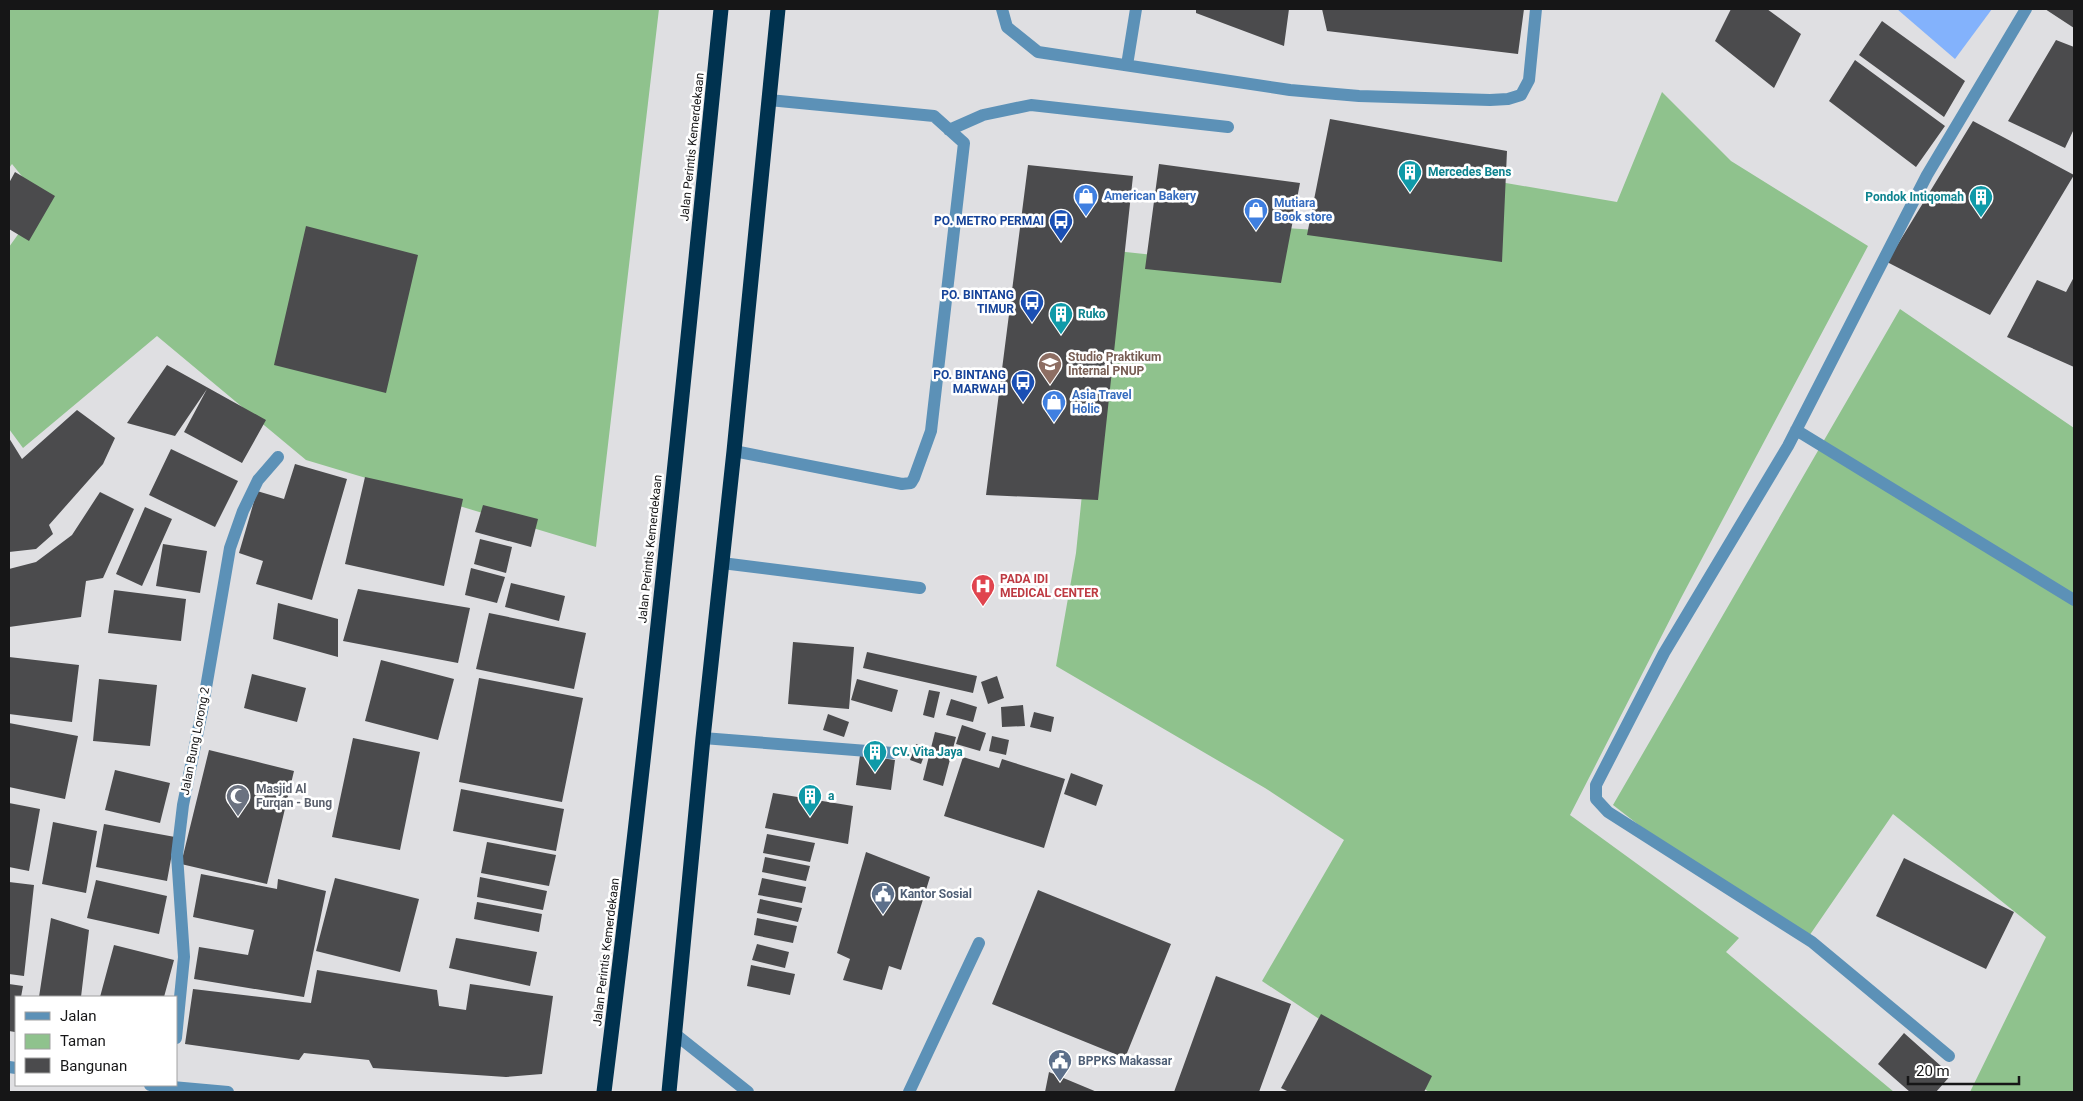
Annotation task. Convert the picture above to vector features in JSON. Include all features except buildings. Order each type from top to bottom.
[{"type":"highway","name":"Jalan Perintis Kemerdekaan","points":[[604,1092],[652,676],[721,9]]},
{"type":"highway","points":[[669,1092],[702,738],[734,452],[778,9]]},
{"type":"street","points":[[1002,9],[1007,26],[1038,52],[1290,90],[1359,96],[1490,100],[1508,99],[1520,95],[1529,80],[1536,9]]},
{"type":"street","points":[[1127,65],[1136,9]]},
{"type":"street","points":[[1949,1056],[1812,942],[1608,812],[1596,799],[1596,785],[1664,653],[1796,430],[1927,175],[2026,9]]},
{"type":"street","points":[[734,452],[902,484],[910,483],[914,478],[930,431],[964,143],[934,116],[769,100]]},
{"type":"street","points":[[949,130],[983,115],[1032,105],[1228,127]]},
{"type":"street","points":[[1796,430],[2074,600]]},
{"type":"street","name":"Jalan Bung Lorong 2","points":[[178,1018],[184,957],[177,855],[183,805],[202,711],[230,548],[243,511],[258,480],[278,456]]},
{"type":"street","points":[[722,563],[920,588]]},
{"type":"street","points":[[702,738],[893,753]]},
{"type":"street","points":[[909,1092],[979,942]]},
{"type":"street","points":[[675,1034],[748,1092]]},
{"type":"street","points":[[168,1088],[228,1092]]},
{"type":"green space","points":[[9,9],[659,9],[596,547],[306,460],[157,336],[23,448],[9,429],[9,247],[42,201],[12,164],[9,168]]},
{"type":"green space","points":[[1662,92],[1731,161],[1868,246],[1681,598],[1570,815],[1739,938],[1726,952],[1894,1092],[1429,1092],[1262,981],[1344,840],[1265,788],[1056,666],[1076,553],[1107,250],[1247,265],[1254,226],[1471,240],[1477,178],[1617,202]]},
{"type":"green space","points":[[1900,309],[2074,428],[2074,1092],[1970,1092],[2046,937],[1893,814],[1807,939],[1707,878],[1613,805]]},
{"type":"water","points":[[1897,9],[1992,9],[1955,59]]},
{"type":"place","name":"Mercedes Bens","points":[[1410,193]]},
{"type":"place","name":"American Bakery","points":[[1086,217]]},
{"type":"place","name":"Pondok Intiqomah","points":[[1981,218]]},
{"type":"place","name":"Mutiara Book store","points":[[1256,231]]},
{"type":"place","name":"PO. METRO PERMAI","points":[[1061,242]]},
{"type":"place","name":"PO. BINTANG TIMUR","points":[[1032,323]]},
{"type":"place","name":"Ruko","points":[[1061,335]]},
{"type":"place","name":"Studio Praktikum Internal PNUP","points":[[1050,385]]},
{"type":"place","name":"PO. BINTANG MARWAH","points":[[1023,403]]},
{"type":"place","name":"Asia Travel Holic","points":[[1054,423]]},
{"type":"place","name":"PADA IDI MEDICAL CENTER","points":[[983,607]]},
{"type":"place","name":"CV. Vita Jaya","points":[[875,773]]},
{"type":"place","name":"Masjid Al Furqan - Bung","points":[[238,817]]},
{"type":"place","name":"a","points":[[810,817]]},
{"type":"place","name":"Kantor Sosial","points":[[883,915]]},
{"type":"place","name":"BPPKS Makassar","points":[[1060,1082]]}]
